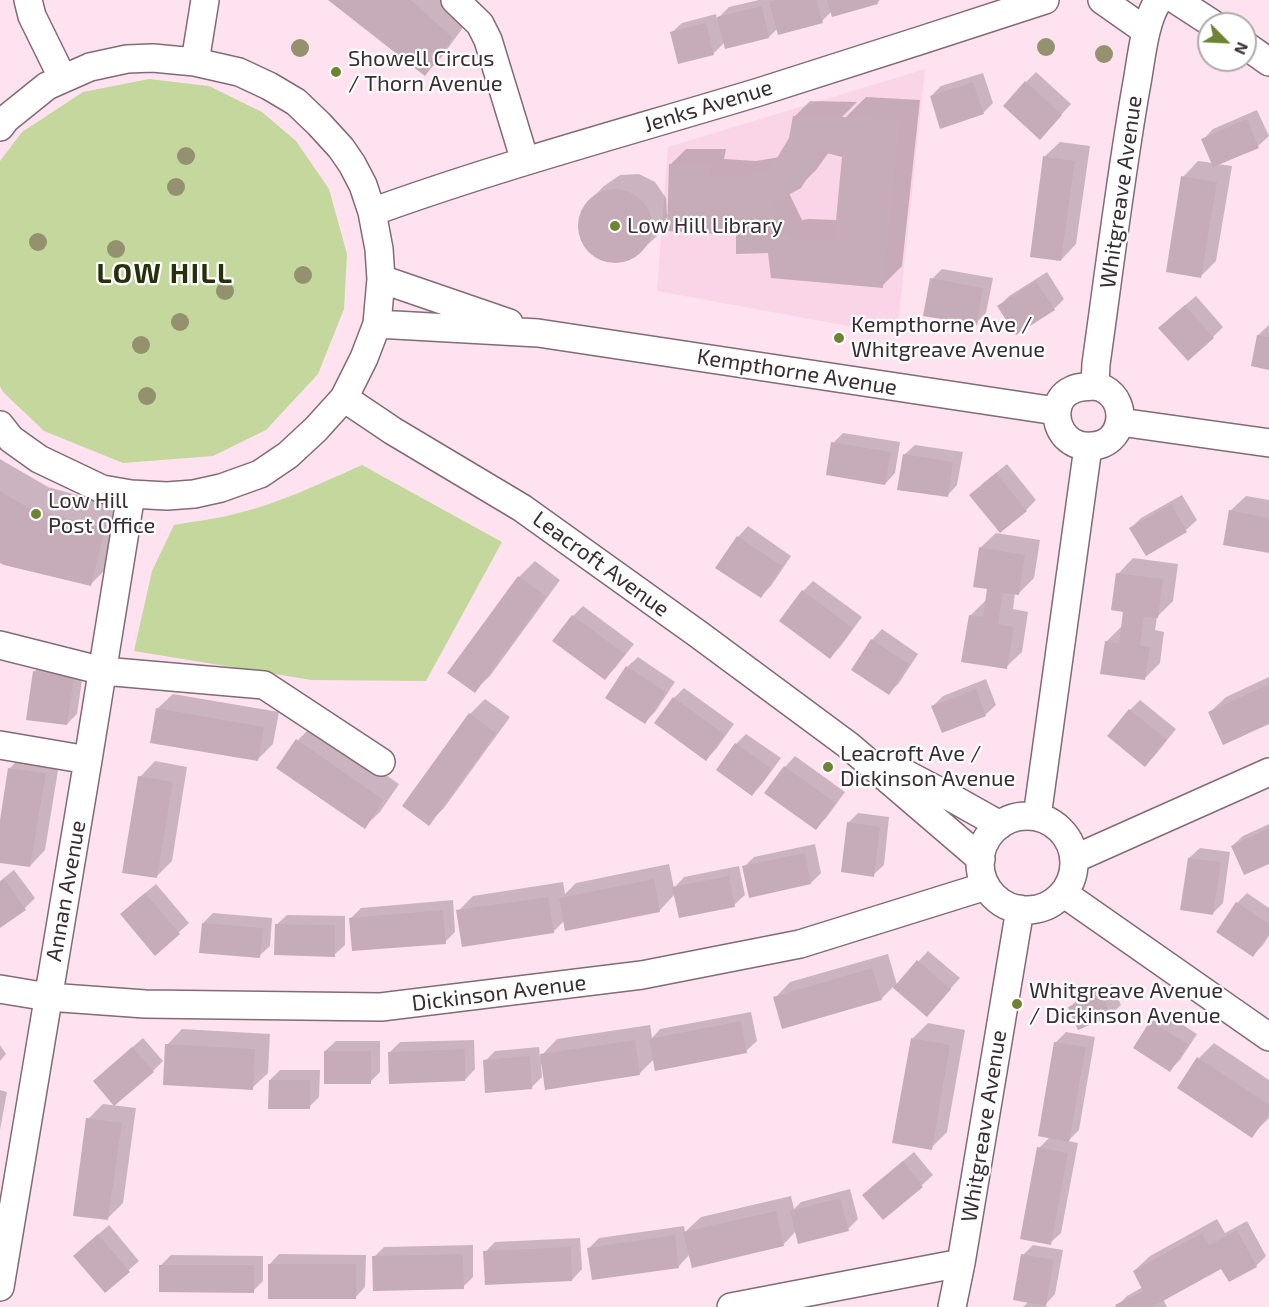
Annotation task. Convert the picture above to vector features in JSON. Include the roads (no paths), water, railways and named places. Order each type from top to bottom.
[{"type":"street","points":[[28,0],[32,16],[63,79]]},
{"type":"street","points":[[195,62],[205,0]]},
{"type":"street","points":[[455,0],[480,24],[488,40],[525,161]]},
{"type":"street","name":"Jenks Avenue","points":[[372,212],[426,192],[758,92],[1045,0]]},
{"type":"street","points":[[1102,0],[1146,31]]},
{"type":"street","name":"Whitgreave Avenue","points":[[1095,386],[1096,364],[1126,154],[1146,31],[1155,4],[1159,0]]},
{"type":"street","points":[[1176,0],[1197,14]]},
{"type":"street","points":[[0,127],[6,119],[47,86],[90,67],[127,59],[153,58],[195,62],[239,72],[296,102],[340,147],[352,164],[363,185],[372,212],[379,249],[381,279],[377,324],[364,358],[344,398],[288,455],[260,474],[221,488],[194,494],[167,496],[131,494],[102,489],[39,459],[11,439],[0,425]]},
{"type":"street","name":"Kempthorne Avenue","points":[[381,279],[538,333]]},
{"type":"street","name":"Kempthorne Avenue","points":[[377,324],[538,333],[1056,411]]},
{"type":"street","points":[[1095,386],[1105,389],[1114,399],[1119,408],[1119,428],[1109,441],[1096,446],[1078,445],[1069,440],[1059,427],[1056,411],[1065,394],[1070,390],[1095,386]]},
{"type":"street","name":"Leacroft Avenue","points":[[344,398],[393,431],[522,508],[698,634],[848,745],[981,859]]},
{"type":"street","points":[[1120,422],[1269,443]]},
{"type":"street","points":[[1037,817],[1088,447]]},
{"type":"street","name":"Annan Avenue","points":[[0,1287],[131,494]]},
{"type":"street","points":[[0,645],[102,671],[264,685],[381,762]]},
{"type":"street","points":[[0,745],[88,760]]},
{"type":"street","name":"Leacroft Avenue","points":[[848,745],[1000,825]]},
{"type":"street","points":[[1074,859],[1269,772]]},
{"type":"street","points":[[1037,817],[1047,820],[1065,835],[1070,843],[1074,870],[1070,882],[1056,900],[1044,907],[1031,910],[1020,909],[999,901],[986,886],[981,869],[983,847],[988,837],[1000,825],[1015,818],[1037,817]]},
{"type":"street","name":"Dickinson Avenue","points":[[0,989],[48,997],[145,1004],[381,1007],[642,975],[800,944],[986,886]]},
{"type":"street","points":[[1063,893],[1269,1037]]},
{"type":"street","name":"Whitgreave Avenue","points":[[952,1307],[1020,909]]},
{"type":"street","points":[[731,1307],[961,1263]]},
{"type":"place","name":"Showell Circus / Thorn Avenue","points":[[336,72]]},
{"type":"place","name":"Low Hill Library","points":[[615,226]]},
{"type":"place","name":"Kempthorne Ave / Whitgreave Avenue","points":[[839,338]]},
{"type":"place","name":"Low Hill Post Office","points":[[36,514]]},
{"type":"place","name":"Leacroft Ave / Dickinson Avenue","points":[[828,767]]},
{"type":"place","name":"Whitgreave Avenue / Dickinson Avenue","points":[[1017,1004]]},
{"type":"district","name":"LOW HILL","points":[[165,274]]}]
